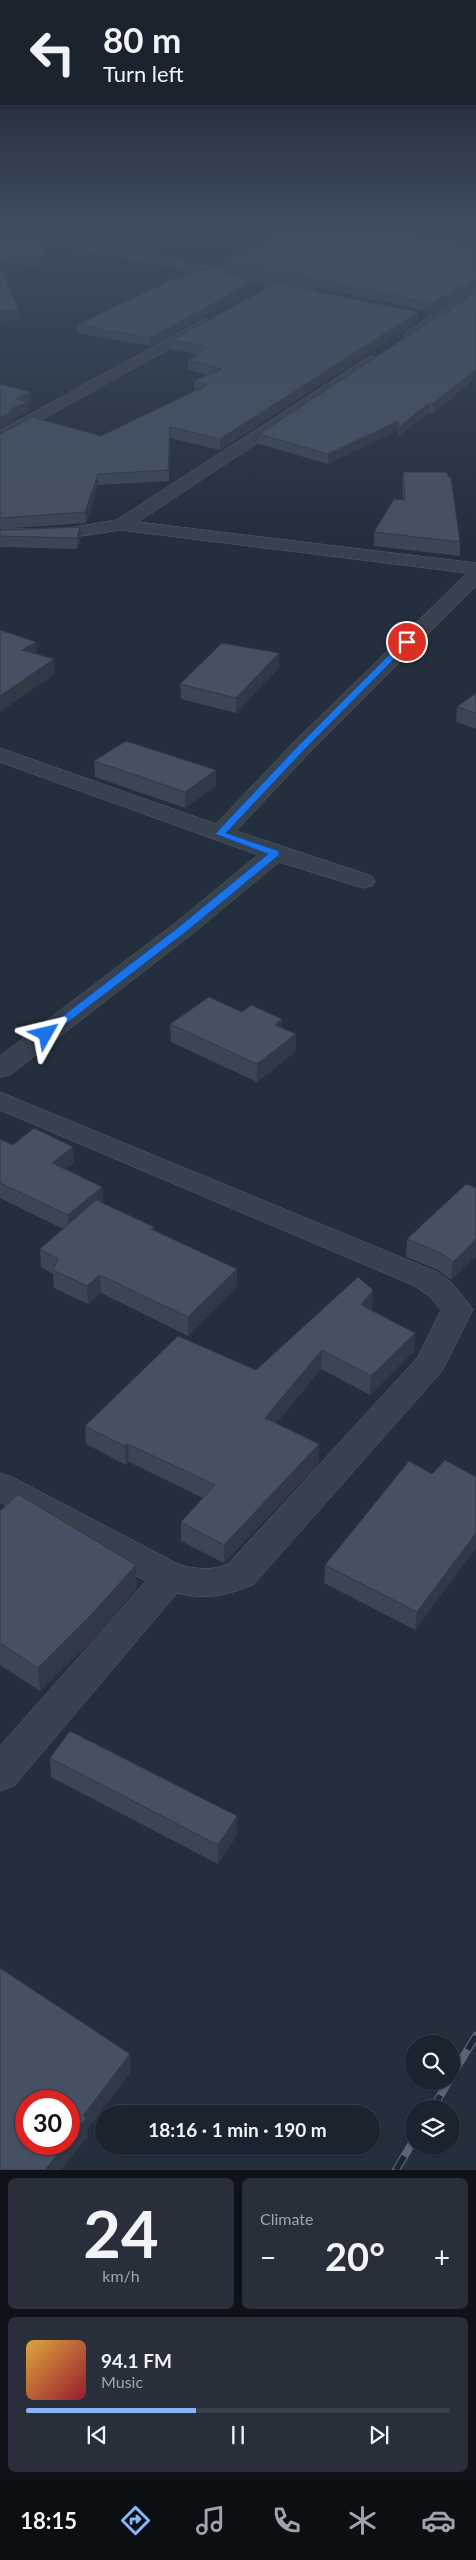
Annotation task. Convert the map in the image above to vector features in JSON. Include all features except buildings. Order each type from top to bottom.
[{"type":"street","points":[[0,438],[193,329]]},
{"type":"street","points":[[397,344],[421,329]]},
{"type":"street","points":[[121,526],[381,355]]},
{"type":"street","points":[[0,534],[68,533],[121,526],[476,569]]},
{"type":"street","points":[[220,834],[301,748],[476,575]]},
{"type":"street","points":[[0,756],[275,853],[363,881]]},
{"type":"street","points":[[0,1069],[183,929],[275,853]]},
{"type":"street","points":[[0,1100],[426,1279],[441,1290],[457,1309],[431,1362],[240,1574],[225,1582],[203,1586],[170,1577],[0,1486]]},
{"type":"street","points":[[0,1774],[170,1577]]},
{"type":"railway","points":[[460,2062],[476,2036]]},
{"type":"railway","points":[[437,2100],[444,2090]]},
{"type":"railway","points":[[396,2170],[405,2155]]},
{"type":"route","points":[[46,1034],[183,929],[275,853],[220,834],[301,748],[407,642]]}]
